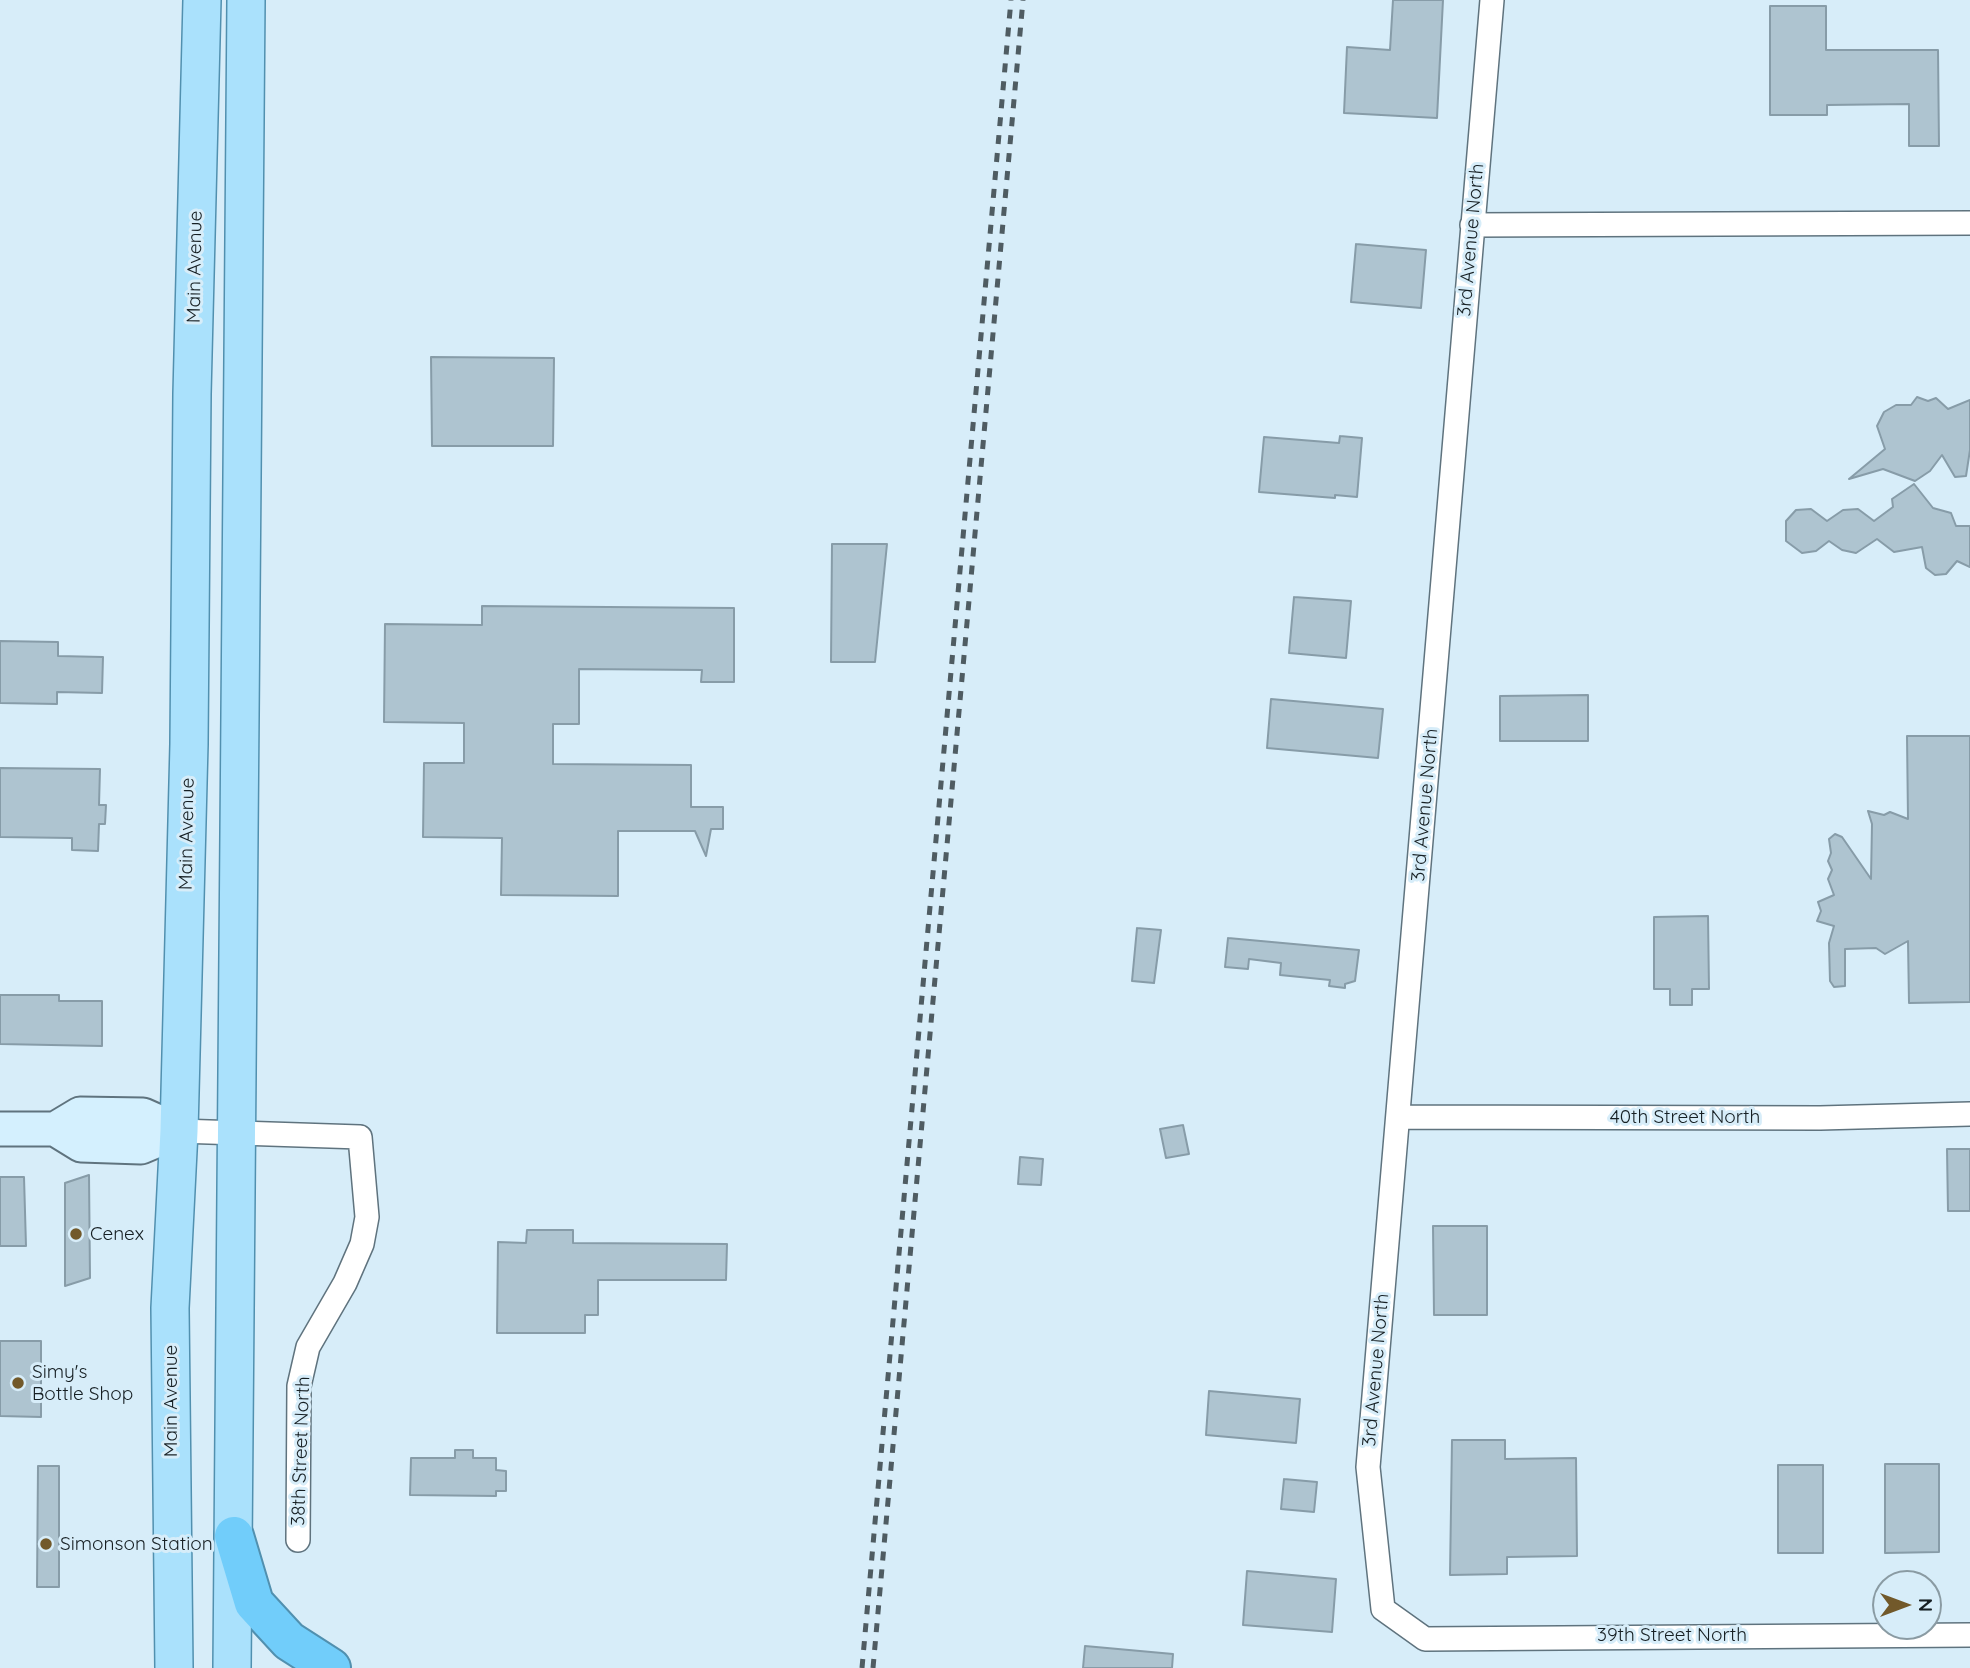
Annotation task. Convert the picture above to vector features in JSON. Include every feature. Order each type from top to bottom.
[{"type":"highway","points":[[234,1536],[254,1603],[289,1641],[331,1668]]},
{"type":"main road","name":"Main Avenue","points":[[174,1668],[170,1308],[179,1131],[189,744],[192,394],[201,0]]},
{"type":"main road","points":[[232,1668],[246,0]]},
{"type":"street","name":"3rd Avenue North","points":[[1383,1609],[1368,1467],[1492,0]]},
{"type":"street","points":[[1472,225],[1970,223]]},
{"type":"street","points":[[0,1129],[54,1129],[80,1114],[143,1115],[179,1131]]},
{"type":"street","name":"40th Street North","points":[[1399,1116],[1819,1118],[1970,1114]]},
{"type":"street","name":"38th Street North","points":[[179,1131],[359,1137],[367,1217],[362,1244],[345,1283],[308,1347],[299,1386],[298,1540]]},
{"type":"street","name":"39th Street North","points":[[1383,1609],[1425,1639],[1970,1635]]},
{"type":"building","points":[[1393,0],[1443,0],[1437,118],[1344,113],[1347,47],[1390,50]]},
{"type":"building","points":[[1770,6],[1826,6],[1826,50],[1938,50],[1939,146],[1909,146],[1909,104],[1827,105],[1827,115],[1770,115]]},
{"type":"building","points":[[1356,244],[1426,250],[1421,308],[1351,302]]},
{"type":"building","points":[[431,357],[554,358],[553,446],[432,446]]},
{"type":"building","points":[[1917,397],[1928,401],[1936,398],[1948,409],[1970,400],[1970,450],[1966,476],[1955,477],[1942,455],[1930,471],[1915,481],[1883,469],[1849,479],[1885,449],[1877,426],[1884,412],[1896,405],[1911,405]]},
{"type":"building","points":[[1340,436],[1362,438],[1357,497],[1335,495],[1335,498],[1259,492],[1264,437],[1339,443]]},
{"type":"building","points":[[1914,484],[1933,508],[1951,513],[1956,526],[1970,526],[1970,567],[1957,561],[1946,574],[1935,575],[1926,568],[1922,547],[1894,552],[1877,539],[1856,553],[1842,550],[1829,541],[1816,551],[1802,553],[1786,541],[1786,521],[1796,510],[1811,509],[1827,521],[1843,510],[1858,509],[1874,521],[1893,507],[1892,499]]},
{"type":"building","points":[[832,544],[887,544],[875,662],[831,662]]},
{"type":"building","points":[[1294,597],[1351,601],[1346,658],[1289,653]]},
{"type":"building","points":[[482,606],[734,608],[734,682],[701,682],[702,670],[579,669],[579,724],[553,724],[553,764],[691,765],[691,807],[723,807],[723,829],[711,829],[706,856],[695,831],[618,831],[618,896],[501,895],[502,838],[423,837],[424,763],[464,763],[464,723],[384,722],[385,624],[482,625]]},
{"type":"building","points":[[0,641],[58,642],[58,656],[103,657],[102,693],[57,692],[57,704],[0,703]]},
{"type":"building","points":[[1588,695],[1588,741],[1500,741],[1500,696]]},
{"type":"building","points":[[1271,699],[1383,709],[1378,758],[1267,748]]},
{"type":"building","points":[[1907,736],[1970,736],[1970,1002],[1909,1003],[1908,941],[1885,954],[1876,948],[1845,949],[1845,986],[1834,987],[1830,981],[1829,943],[1834,926],[1817,921],[1821,911],[1818,902],[1834,895],[1828,879],[1832,870],[1828,861],[1831,853],[1829,839],[1835,834],[1842,837],[1871,879],[1872,824],[1868,811],[1884,815],[1890,812],[1908,819]]},
{"type":"building","points":[[0,768],[100,769],[99,805],[106,805],[105,824],[99,824],[98,851],[72,850],[72,838],[0,837]]},
{"type":"building","points":[[1708,916],[1709,989],[1692,989],[1692,1005],[1670,1005],[1670,989],[1654,989],[1654,917]]},
{"type":"building","points":[[1137,928],[1161,930],[1154,983],[1132,981]]},
{"type":"building","points":[[1228,938],[1359,950],[1355,981],[1345,984],[1345,988],[1329,986],[1330,980],[1280,975],[1281,963],[1249,959],[1248,969],[1225,967]]},
{"type":"building","points":[[0,995],[59,995],[59,1001],[102,1001],[102,1046],[0,1044]]},
{"type":"building","points":[[1183,1125],[1189,1154],[1166,1158],[1160,1129]]},
{"type":"building","points":[[1947,1149],[1970,1149],[1970,1211],[1948,1211]]},
{"type":"building","points":[[1020,1157],[1043,1159],[1041,1185],[1018,1184]]},
{"type":"building","points":[[89,1175],[90,1278],[65,1286],[65,1183]]},
{"type":"building","points":[[0,1177],[24,1177],[26,1246],[0,1246]]},
{"type":"building","points":[[1433,1226],[1487,1226],[1487,1315],[1434,1315]]},
{"type":"building","points":[[527,1230],[573,1230],[573,1243],[727,1244],[726,1280],[598,1280],[598,1315],[585,1315],[585,1333],[497,1333],[498,1242],[526,1243]]},
{"type":"building","points":[[0,1341],[41,1341],[41,1417],[0,1416]]},
{"type":"building","points":[[1209,1391],[1300,1399],[1296,1443],[1206,1435]]},
{"type":"building","points":[[1452,1440],[1505,1440],[1505,1459],[1576,1458],[1577,1556],[1507,1557],[1507,1574],[1450,1575]]},
{"type":"building","points":[[455,1450],[473,1450],[473,1458],[496,1458],[496,1470],[506,1471],[506,1491],[496,1491],[496,1496],[410,1495],[411,1458],[455,1458]]},
{"type":"building","points":[[1885,1464],[1939,1464],[1939,1552],[1885,1553]]},
{"type":"building","points":[[1778,1465],[1823,1465],[1823,1553],[1778,1553]]},
{"type":"building","points":[[38,1466],[59,1466],[59,1587],[37,1587]]},
{"type":"building","points":[[1284,1479],[1317,1482],[1314,1512],[1281,1509]]},
{"type":"building","points":[[1247,1571],[1336,1579],[1332,1632],[1243,1625]]},
{"type":"building","points":[[1085,1646],[1173,1654],[1172,1668],[1083,1668]]},
{"type":"railway","points":[[862,1668],[1011,0]]},
{"type":"railway","points":[[873,1668],[1023,0]]},
{"type":"place","name":"Cenex","points":[[76,1234]]},
{"type":"place","name":"Simy's Bottle Shop","points":[[18,1383]]},
{"type":"place","name":"Simonson Station","points":[[46,1544]]}]
